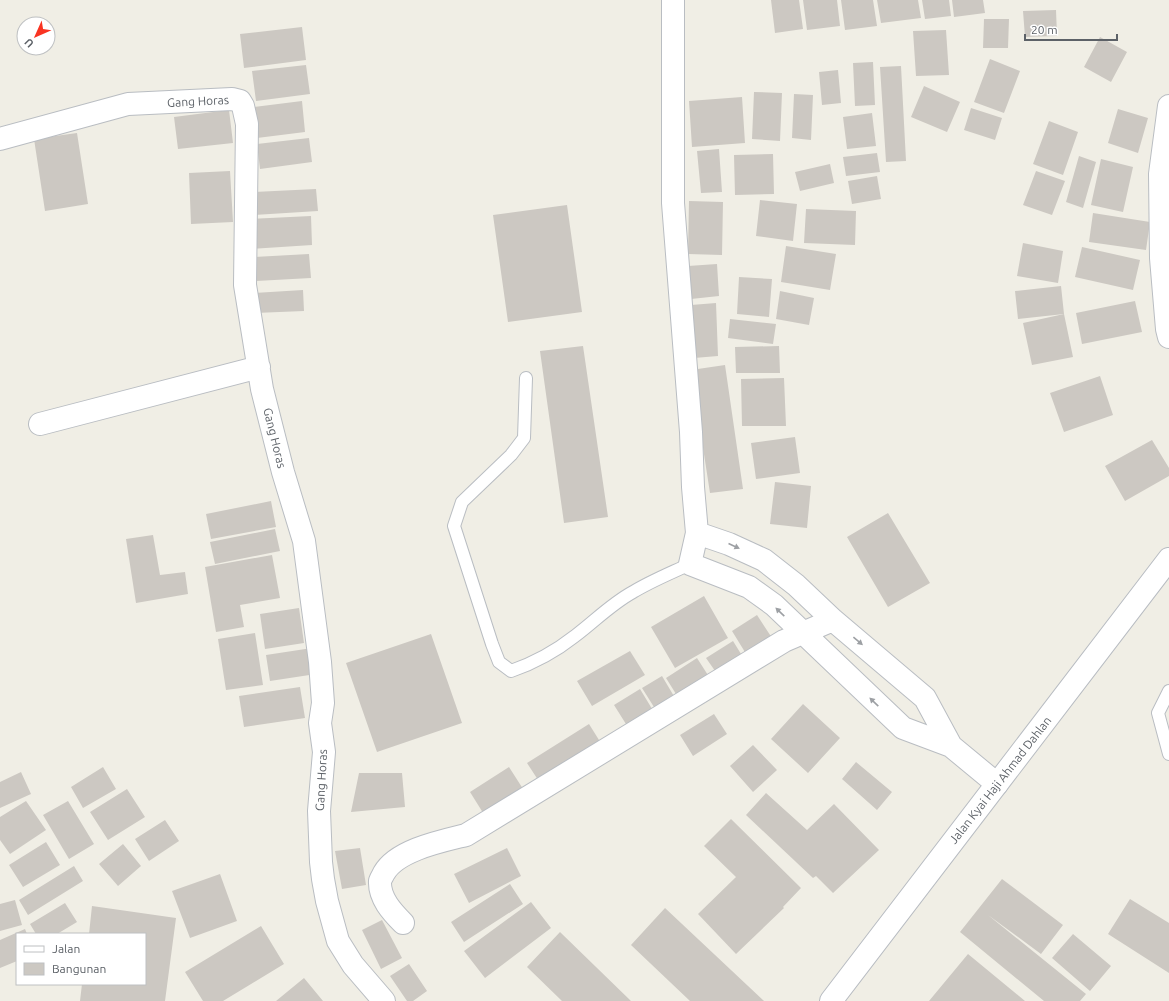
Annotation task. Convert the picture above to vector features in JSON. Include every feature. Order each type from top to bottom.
[{"type":"street","points":[[673,0],[673,203],[691,432],[693,487],[697,534],[690,564],[749,587],[774,605],[903,728],[951,746],[997,784]]},
{"type":"street","name":"Gang Horas","points":[[0,139],[128,104],[232,99],[240,101],[243,106],[247,124],[246,285],[262,389],[283,472],[304,541],[320,662],[323,704],[320,723],[324,752],[320,811],[320,848],[327,901],[338,940],[353,966],[384,1001]]},
{"type":"street","points":[[1169,106],[1160,174],[1160,258],[1169,337]]},
{"type":"street","points":[[40,424],[259,367]]},
{"type":"street","points":[[697,534],[729,544],[764,560],[796,585],[833,620],[925,698],[951,746]]},
{"type":"street","name":"Jalan Kyai Haji Ahmad Dahlan","points":[[831,1001],[1169,559]]},
{"type":"street","points":[[403,923],[393,913],[382,895],[380,880],[388,866],[407,854],[432,843],[466,835],[784,641],[833,620]]},
{"type":"lane","points":[[526,378],[524,438],[511,455],[462,502],[454,526],[499,662],[511,671],[526,666],[576,636],[600,614],[633,592],[690,564]]},
{"type":"lane","points":[[1169,691],[1158,713],[1169,754]]},
{"type":"building","points":[[771,0],[799,0],[803,29],[775,33]]},
{"type":"building","points":[[803,0],[837,0],[840,26],[807,30]]},
{"type":"building","points":[[841,0],[873,0],[877,26],[845,30]]},
{"type":"building","points":[[877,0],[918,0],[921,18],[881,23]]},
{"type":"building","points":[[922,0],[949,0],[951,16],[925,19]]},
{"type":"building","points":[[952,0],[983,0],[985,13],[954,17]]},
{"type":"building","points":[[1056,10],[1057,36],[1025,37],[1023,11]]},
{"type":"building","points":[[984,19],[1009,19],[1008,48],[983,48]]},
{"type":"building","points":[[302,27],[306,60],[244,68],[240,34]]},
{"type":"building","points":[[946,30],[949,75],[916,76],[913,31]]},
{"type":"building","points":[[1100,37],[1127,52],[1111,82],[1084,67]]},
{"type":"building","points":[[990,59],[1020,71],[1004,113],[974,102]]},
{"type":"building","points":[[873,62],[875,105],[855,106],[853,63]]},
{"type":"building","points":[[306,65],[310,94],[256,101],[252,71]]},
{"type":"building","points":[[901,66],[906,161],[886,162],[880,67]]},
{"type":"building","points":[[838,70],[841,103],[822,105],[819,72]]},
{"type":"building","points":[[924,86],[960,102],[947,132],[911,117]]},
{"type":"building","points":[[754,92],[782,93],[780,141],[752,139]]},
{"type":"building","points":[[794,94],[813,95],[811,140],[792,138]]},
{"type":"building","points":[[742,97],[745,143],[692,147],[689,101]]},
{"type":"building","points":[[302,101],[305,132],[257,138],[253,107]]},
{"type":"building","points":[[971,108],[1002,118],[995,140],[964,130]]},
{"type":"building","points":[[1118,109],[1148,118],[1138,153],[1108,143]]},
{"type":"building","points":[[229,110],[233,143],[178,149],[174,117]]},
{"type":"building","points":[[872,113],[876,146],[847,149],[843,117]]},
{"type":"building","points":[[1049,121],[1078,132],[1063,175],[1033,164]]},
{"type":"building","points":[[77,133],[88,204],[45,211],[34,139]]},
{"type":"building","points":[[309,138],[312,162],[260,169],[257,144]]},
{"type":"building","points":[[719,149],[722,192],[701,193],[697,151]]},
{"type":"building","points":[[877,153],[880,172],[846,176],[843,157]]},
{"type":"building","points":[[773,154],[774,194],[735,195],[734,155]]},
{"type":"building","points":[[1079,156],[1096,162],[1083,208],[1066,202]]},
{"type":"building","points":[[1101,159],[1133,167],[1123,212],[1091,205]]},
{"type":"building","points":[[830,164],[834,183],[800,191],[795,172]]},
{"type":"building","points":[[230,171],[233,222],[191,224],[189,173]]},
{"type":"building","points":[[1036,171],[1065,181],[1052,215],[1023,205]]},
{"type":"building","points":[[877,176],[881,199],[852,204],[848,181]]},
{"type":"building","points":[[316,189],[318,211],[254,215],[253,192]]},
{"type":"building","points":[[760,200],[797,204],[793,241],[756,236]]},
{"type":"building","points":[[689,201],[723,202],[722,255],[688,254]]},
{"type":"building","points":[[567,205],[582,312],[508,322],[493,215]]},
{"type":"building","points":[[806,209],[856,211],[855,245],[804,243]]},
{"type":"building","points":[[1093,213],[1150,222],[1146,250],[1089,242]]},
{"type":"building","points":[[311,216],[312,245],[252,249],[250,219]]},
{"type":"building","points":[[1023,243],[1063,251],[1058,283],[1017,276]]},
{"type":"building","points":[[786,246],[836,254],[830,290],[781,282]]},
{"type":"building","points":[[1082,247],[1140,260],[1133,290],[1075,277]]},
{"type":"building","points":[[309,254],[311,278],[256,281],[254,257]]},
{"type":"building","points":[[717,264],[719,296],[691,299],[688,266]]},
{"type":"building","points":[[739,277],[772,279],[769,317],[737,314]]},
{"type":"building","points":[[1061,286],[1064,314],[1018,319],[1015,291]]},
{"type":"building","points":[[303,290],[304,311],[255,313],[253,293]]},
{"type":"building","points":[[780,291],[814,298],[809,325],[776,319]]},
{"type":"building","points":[[1135,301],[1142,332],[1082,344],[1076,313]]},
{"type":"building","points":[[716,303],[718,356],[694,358],[691,305]]},
{"type":"building","points":[[1064,314],[1073,357],[1032,365],[1023,323]]},
{"type":"building","points":[[730,319],[776,324],[773,344],[728,338]]},
{"type":"building","points":[[583,346],[608,517],[564,523],[540,351]]},
{"type":"building","points":[[779,346],[780,373],[736,373],[735,347]]},
{"type":"building","points":[[725,365],[743,489],[710,493],[691,370]]},
{"type":"building","points":[[1100,376],[1113,415],[1064,432],[1050,393]]},
{"type":"building","points":[[784,378],[786,426],[742,426],[741,379]]},
{"type":"building","points":[[795,437],[800,473],[756,479],[751,443]]},
{"type":"building","points":[[1152,440],[1169,468],[1169,476],[1125,501],[1105,466]]},
{"type":"building","points":[[775,482],[811,486],[807,528],[770,524]]},
{"type":"building","points":[[271,501],[276,527],[211,539],[206,514]]},
{"type":"building","points":[[888,513],[930,583],[888,607],[847,537]]},
{"type":"building","points":[[275,529],[280,551],[215,564],[210,542]]},
{"type":"building","points":[[153,535],[160,575],[185,572],[188,594],[136,603],[126,539]]},
{"type":"building","points":[[272,555],[280,598],[240,605],[244,627],[216,632],[205,567]]},
{"type":"building","points":[[704,596],[728,638],[675,668],[651,627]]},
{"type":"building","points":[[299,608],[304,643],[265,649],[260,614]]},
{"type":"building","points":[[757,615],[774,641],[748,657],[732,631]]},
{"type":"building","points":[[255,633],[263,685],[226,690],[218,639]]},
{"type":"building","points":[[431,634],[462,723],[377,752],[346,663]]},
{"type":"building","points":[[733,641],[746,662],[720,678],[706,658]]},
{"type":"building","points":[[312,648],[316,674],[270,681],[266,655]]},
{"type":"building","points":[[630,651],[645,675],[592,706],[577,681]]},
{"type":"building","points":[[697,658],[713,683],[681,702],[666,678]]},
{"type":"building","points":[[662,676],[678,703],[659,715],[642,688]]},
{"type":"building","points":[[300,687],[305,718],[244,727],[239,696]]},
{"type":"building","points":[[640,689],[657,717],[631,732],[614,705]]},
{"type":"building","points":[[803,704],[840,738],[808,773],[771,739]]},
{"type":"building","points":[[714,714],[727,734],[693,756],[680,735]]},
{"type":"building","points":[[589,724],[604,748],[542,786],[527,763]]},
{"type":"building","points":[[753,745],[777,770],[753,792],[730,766]]},
{"type":"building","points":[[856,762],[892,792],[877,810],[842,779]]},
{"type":"building","points":[[103,767],[116,789],[83,808],[71,787]]},
{"type":"building","points":[[509,767],[525,792],[485,816],[470,792]]},
{"type":"building","points":[[21,772],[31,794],[0,808],[0,782]]},
{"type":"building","points":[[359,773],[402,773],[405,807],[351,812]]},
{"type":"building","points":[[127,789],[145,817],[108,840],[90,812]]},
{"type":"building","points":[[766,793],[807,830],[834,804],[879,850],[833,893],[816,876],[813,878],[746,815]]},
{"type":"building","points":[[26,801],[46,830],[10,854],[0,840],[0,817]]},
{"type":"building","points":[[68,801],[94,844],[69,859],[43,815]]},
{"type":"building","points":[[731,819],[801,888],[783,907],[784,908],[736,954],[698,914],[736,877],[704,846]]},
{"type":"building","points":[[165,820],[179,841],[149,861],[135,839]]},
{"type":"building","points":[[46,842],[60,865],[23,887],[9,865]]},
{"type":"building","points":[[123,844],[141,866],[118,886],[99,864]]},
{"type":"building","points":[[360,848],[366,885],[342,889],[335,851]]},
{"type":"building","points":[[507,848],[521,876],[469,903],[454,874]]},
{"type":"building","points":[[74,866],[83,881],[28,915],[19,900]]},
{"type":"building","points":[[220,874],[237,921],[190,938],[172,891]]},
{"type":"building","points":[[1002,879],[1063,925],[1041,954],[988,915],[1086,994],[1080,1001],[1044,1001],[960,932]]},
{"type":"building","points":[[510,884],[523,904],[464,942],[451,922]]},
{"type":"building","points":[[1130,899],[1169,923],[1169,973],[1108,934]]},
{"type":"building","points":[[15,900],[22,925],[0,931],[0,904]]},
{"type":"building","points":[[531,902],[551,928],[485,978],[464,951]]},
{"type":"building","points":[[65,903],[77,922],[59,933],[35,933],[30,924]]},
{"type":"building","points":[[92,906],[176,918],[165,1001],[80,1001],[82,985],[146,985],[146,933],[89,933]]},
{"type":"building","points":[[665,908],[764,1001],[690,1001],[631,945]]},
{"type":"building","points":[[382,920],[402,958],[381,969],[362,930]]},
{"type":"building","points":[[261,926],[284,964],[223,1001],[203,1001],[185,972]]},
{"type":"building","points":[[25,929],[27,933],[16,933],[16,961],[0,968],[0,940]]},
{"type":"building","points":[[560,932],[631,1001],[562,1001],[527,967]]},
{"type":"building","points":[[1073,934],[1111,966],[1090,991],[1052,958]]},
{"type":"building","points":[[968,954],[1025,1001],[929,1001]]},
{"type":"building","points":[[409,964],[427,991],[413,1001],[407,1001],[390,976]]},
{"type":"building","points":[[304,978],[323,1001],[276,1001]]}]
